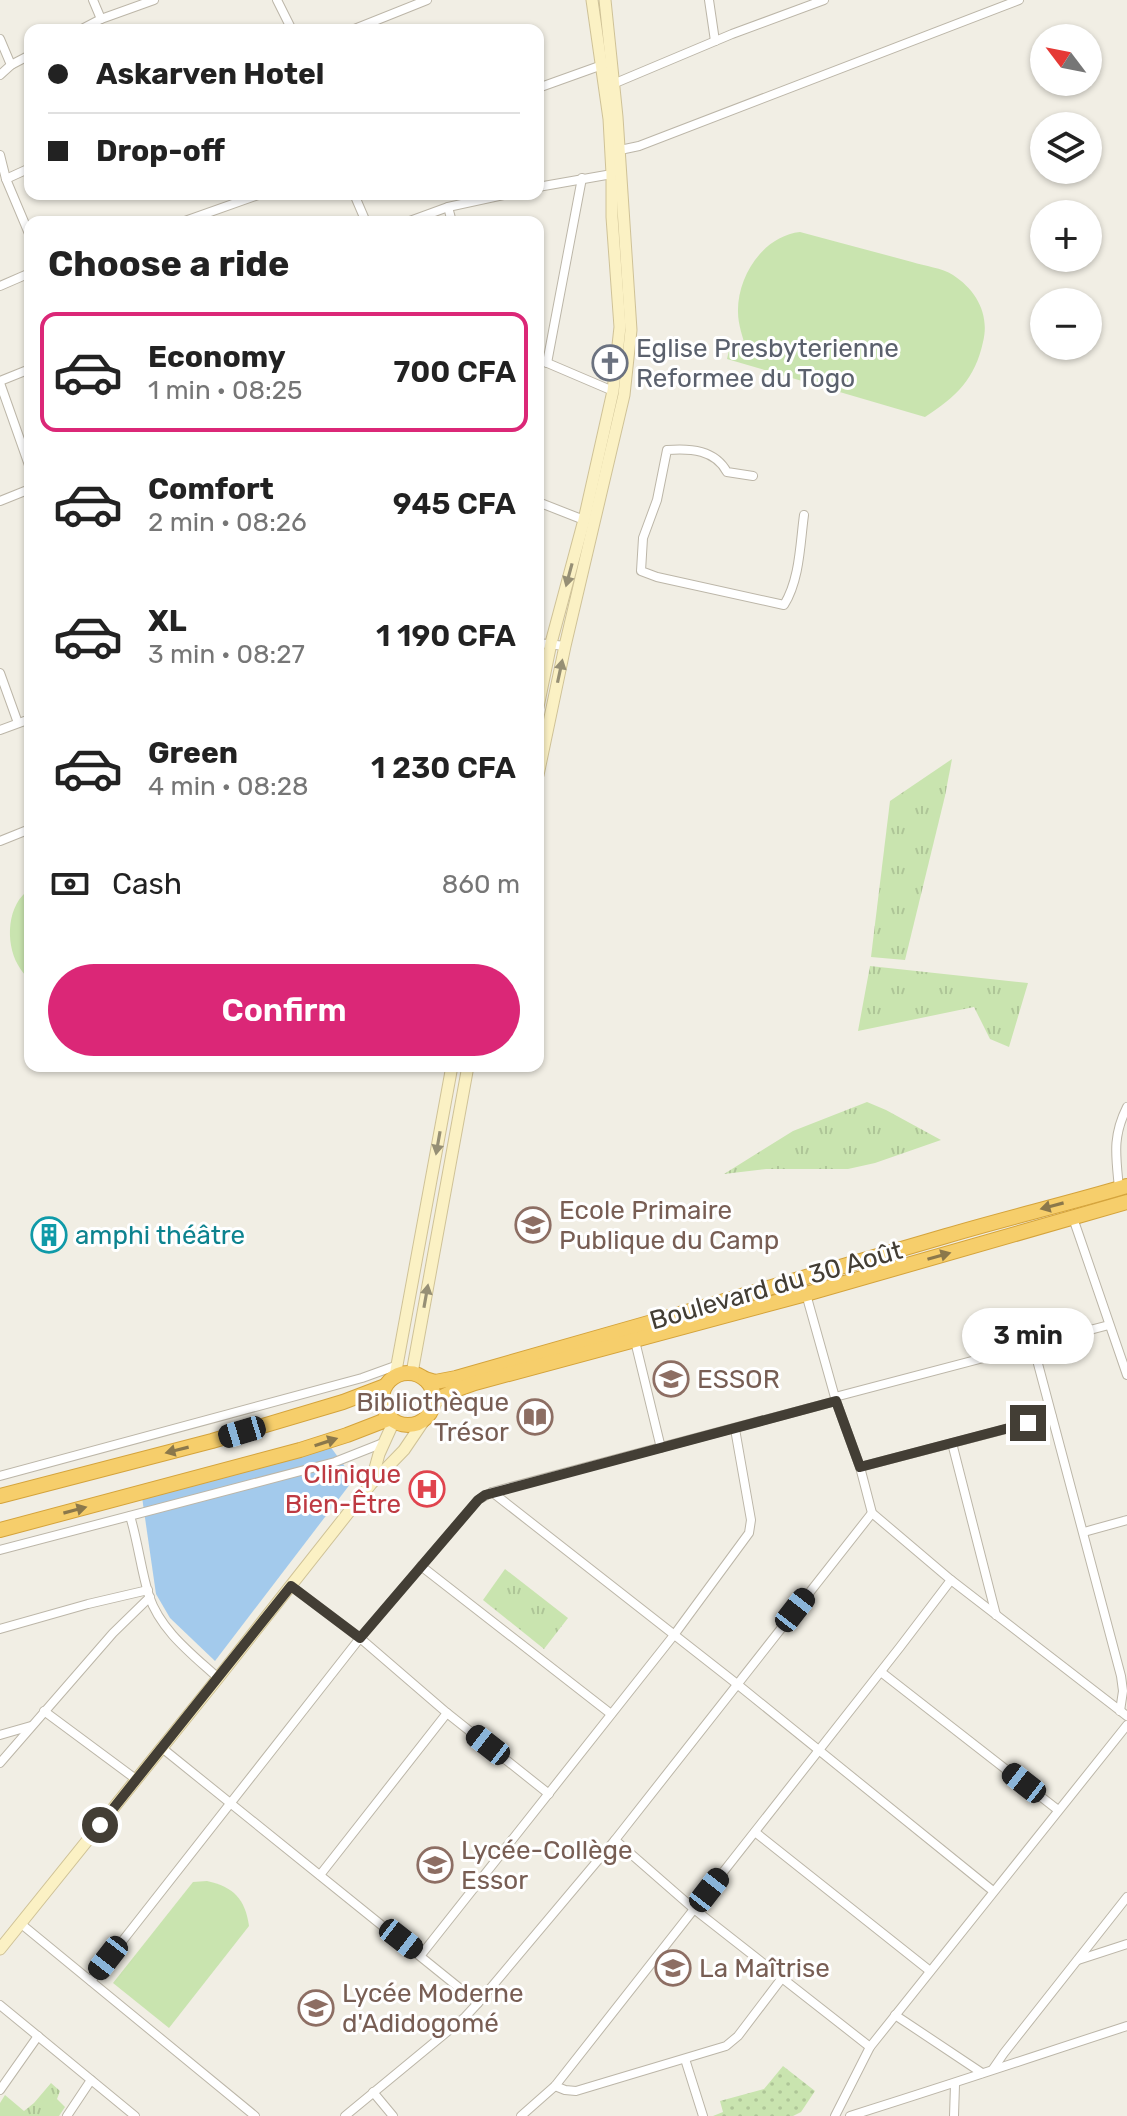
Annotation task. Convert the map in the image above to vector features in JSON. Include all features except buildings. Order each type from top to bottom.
[{"type":"highway","name":"Boulevard du 30 Août","points":[[419,1376],[435,1382],[513,1362],[1123,1187]]},
{"type":"highway","name":"Boulevard du 30 Août","points":[[434,1401],[475,1383],[806,1294],[1127,1202]]},
{"type":"highway","points":[[1017,1215],[1022,1233]]},
{"type":"highway","points":[[0,1496],[212,1441],[343,1402],[393,1376],[419,1376],[432,1389],[434,1401],[427,1416],[405,1425],[387,1414],[383,1403],[393,1376]]},
{"type":"highway","points":[[0,1530],[300,1450],[392,1419]]},
{"type":"main road","points":[[544,636],[584,520],[613,391],[620,327],[612,217],[605,0]]},
{"type":"main road","points":[[544,746],[624,395],[631,330],[613,84],[591,1]]},
{"type":"main road","points":[[393,1376],[451,1072]]},
{"type":"main road","points":[[419,1376],[467,1072]]},
{"type":"main road","points":[[1,1946],[371,1484],[404,1450],[427,1416]]},
{"type":"main road","points":[[371,1484],[392,1419]]},
{"type":"street","points":[[93,0],[101,19]]},
{"type":"street","points":[[91,24],[154,0]]},
{"type":"street","points":[[277,0],[289,24]]},
{"type":"street","points":[[367,24],[427,0]]},
{"type":"street","points":[[709,0],[715,41]]},
{"type":"street","points":[[613,84],[824,0]]},
{"type":"street","points":[[620,150],[639,146],[1019,0]]},
{"type":"street","points":[[0,39],[11,65]]},
{"type":"street","points":[[0,75],[24,58]]},
{"type":"street","points":[[544,86],[606,64]]},
{"type":"street","points":[[0,155],[6,179],[24,222]]},
{"type":"street","points":[[6,179],[24,171]]},
{"type":"street","points":[[544,186],[612,174]]},
{"type":"street","points":[[544,352],[582,178]]},
{"type":"street","points":[[199,216],[244,200]]},
{"type":"street","points":[[423,216],[480,200]]},
{"type":"street","points":[[448,207],[450,216]]},
{"type":"street","points":[[0,286],[24,276]]},
{"type":"street","points":[[544,362],[613,391]]},
{"type":"street","points":[[24,372],[0,382],[24,451]]},
{"type":"street","points":[[753,476],[727,472],[722,463],[709,454],[687,448],[667,450],[657,500],[643,538],[641,571],[784,605],[798,564],[804,515]]},
{"type":"street","points":[[0,501],[24,491]]},
{"type":"street","points":[[544,504],[584,520]]},
{"type":"street","points":[[544,642],[565,646]]},
{"type":"street","points":[[0,673],[18,723]]},
{"type":"street","points":[[0,730],[24,721]]},
{"type":"street","points":[[0,841],[24,831]]},
{"type":"street","points":[[1123,1187],[1115,1142],[1118,1125],[1127,1107]]},
{"type":"street","points":[[1073,1218],[1127,1375]]},
{"type":"street","points":[[806,1294],[872,1513],[951,1580],[1123,1714]]},
{"type":"street","points":[[91,1981],[360,1638],[478,1500],[492,1492],[735,1429],[1109,1325]]},
{"type":"street","points":[[635,1341],[661,1448]]},
{"type":"street","points":[[1033,1345],[1121,1676],[1123,1714]]},
{"type":"street","points":[[0,1476],[362,1378],[393,1376]]},
{"type":"street","points":[[860,1467],[1052,1417]]},
{"type":"street","points":[[421,1955],[674,1635],[749,1533],[751,1526],[735,1429]]},
{"type":"street","points":[[0,1550],[335,1462],[383,1443]]},
{"type":"street","points":[[952,1443],[996,1615]]},
{"type":"street","points":[[492,1492],[737,1684],[993,1891]]},
{"type":"street","points":[[345,2116],[478,2003],[615,1840],[872,1513]]},
{"type":"street","points":[[130,1516],[149,1593],[159,1617],[172,1636],[218,1678]]},
{"type":"street","points":[[1084,1532],[1127,1520]]},
{"type":"street","points":[[421,1566],[611,1714]]},
{"type":"street","points":[[521,2116],[555,2086],[951,1580]]},
{"type":"street","points":[[291,1586],[360,1638],[447,1713],[549,1794]]},
{"type":"street","points":[[0,1629],[88,1604],[149,1593]]},
{"type":"street","points":[[0,1763],[149,1593]]},
{"type":"street","points":[[881,1672],[1058,1810]]},
{"type":"street","points":[[44,1711],[137,1780]]},
{"type":"street","points":[[320,1875],[447,1713]]},
{"type":"street","points":[[835,2116],[870,2047],[1127,1725]]},
{"type":"street","points":[[0,1735],[32,1726]]},
{"type":"street","points":[[162,1748],[478,2003]]},
{"type":"street","points":[[755,1832],[930,1971]]},
{"type":"street","points":[[615,1840],[694,1909],[870,2047]]},
{"type":"street","points":[[993,2069],[1127,1897]]},
{"type":"street","points":[[20,1923],[255,2116]]},
{"type":"street","points":[[1076,1961],[1127,1944]]},
{"type":"street","points":[[555,2086],[576,2091],[733,2043],[782,1978]]},
{"type":"street","points":[[0,2005],[135,2116]]},
{"type":"street","points":[[895,2015],[982,2073]]},
{"type":"street","points":[[850,2116],[1127,2026]]},
{"type":"street","points":[[0,2090],[38,2036]]},
{"type":"street","points":[[685,2059],[703,2116]]},
{"type":"street","points":[[67,2116],[91,2080]]},
{"type":"street","points":[[954,2116],[955,2084]]},
{"type":"street","points":[[373,2092],[393,2116]]},
{"type":"green space","points":[[800,232],[939,269],[961,281],[974,295],[983,312],[985,332],[975,367],[963,386],[925,417],[727,359],[730,346],[746,349],[738,312],[747,272],[775,241]]},
{"type":"green space","points":[[952,759],[905,960],[871,957],[890,801]]},
{"type":"green space","points":[[24,894],[24,973],[14,956],[10,935],[13,914]]},
{"type":"green space","points":[[870,966],[1028,983],[1009,1047],[990,1039],[974,1007],[858,1031]]},
{"type":"green space","points":[[867,1102],[941,1140],[848,1169],[766,1169],[724,1174],[793,1131]]},
{"type":"green space","points":[[505,1569],[568,1618],[544,1649],[483,1600]]},
{"type":"green space","points":[[207,1881],[237,1896],[245,1908],[249,1926],[169,2028],[113,1983],[193,1882]]},
{"type":"green space","points":[[783,2066],[815,2091],[801,2112],[793,2116],[713,2116],[723,2112],[720,2101],[764,2089]]},
{"type":"green space","points":[[51,2083],[60,2091],[57,2099],[65,2107],[59,2116],[0,2116],[0,2103],[5,2095],[24,2111]]},
{"type":"water","points":[[327,1442],[354,1479],[215,1661],[170,1618],[156,1594],[142,1497]]},
{"type":"place","name":"Eglise Presbyterienne Reformee du Togo","points":[[610,363]]},
{"type":"place","name":"Ecole Primaire Publique du Camp","points":[[533,1225]]},
{"type":"place","name":"amphi théâtre","points":[[49,1235]]},
{"type":"place","name":"ESSOR","points":[[671,1379]]},
{"type":"place","name":"Bibliothèque Trésor","points":[[535,1417]]},
{"type":"place","name":"Clinique Bien-Être","points":[[427,1489]]},
{"type":"place","name":"Lycée-Collège Essor","points":[[435,1865]]},
{"type":"place","name":"La Maîtrise","points":[[673,1968]]},
{"type":"place","name":"Lycée Moderne d'Adidogomé","points":[[316,2008]]},
{"type":"route","points":[[100,1825],[291,1586],[360,1638],[485,1495],[836,1401],[860,1467],[1028,1423]]}]
